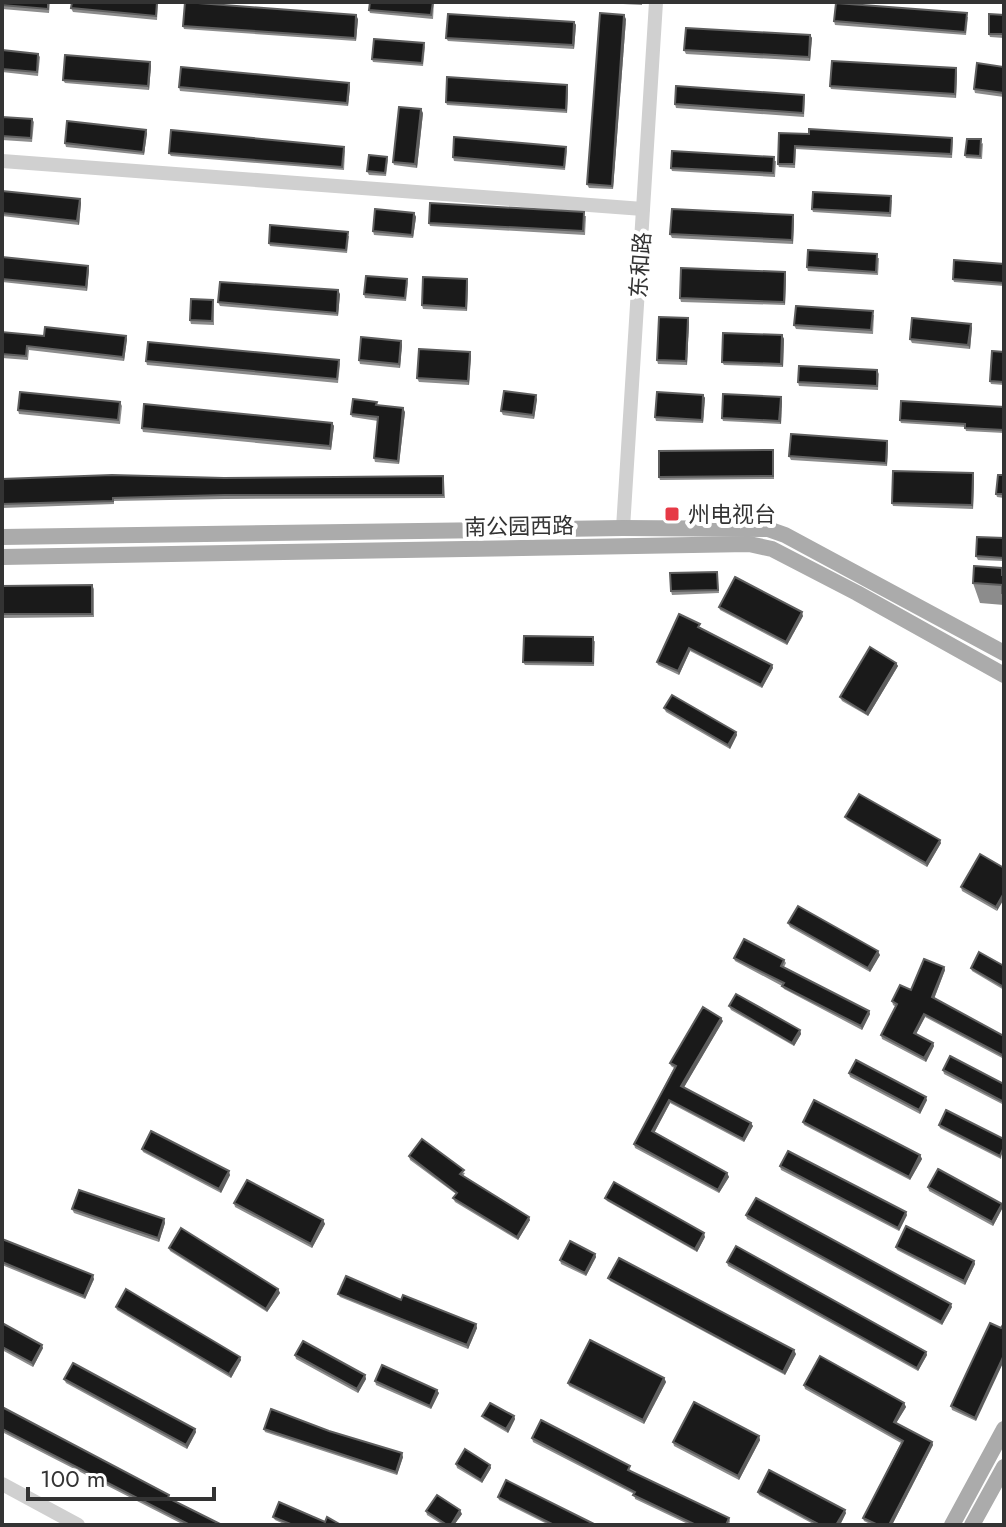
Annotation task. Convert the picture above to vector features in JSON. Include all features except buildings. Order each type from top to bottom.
[{"type":"main road","name":"南公园西路","points":[[2,537],[623,528],[768,529],[785,535],[1004,653]]},
{"type":"main road","name":"南公园西路","points":[[2,557],[749,544],[772,549],[1004,675]]},
{"type":"main road","points":[[952,1525],[1004,1429]]},
{"type":"main road","points":[[972,1525],[1004,1467]]},
{"type":"street","name":"东和路","points":[[623,528],[656,2]]},
{"type":"street","points":[[2,161],[643,209]]},
{"type":"street","points":[[2,1484],[78,1525]]},
{"type":"place","name":"州电视台","points":[[672,514]]}]
